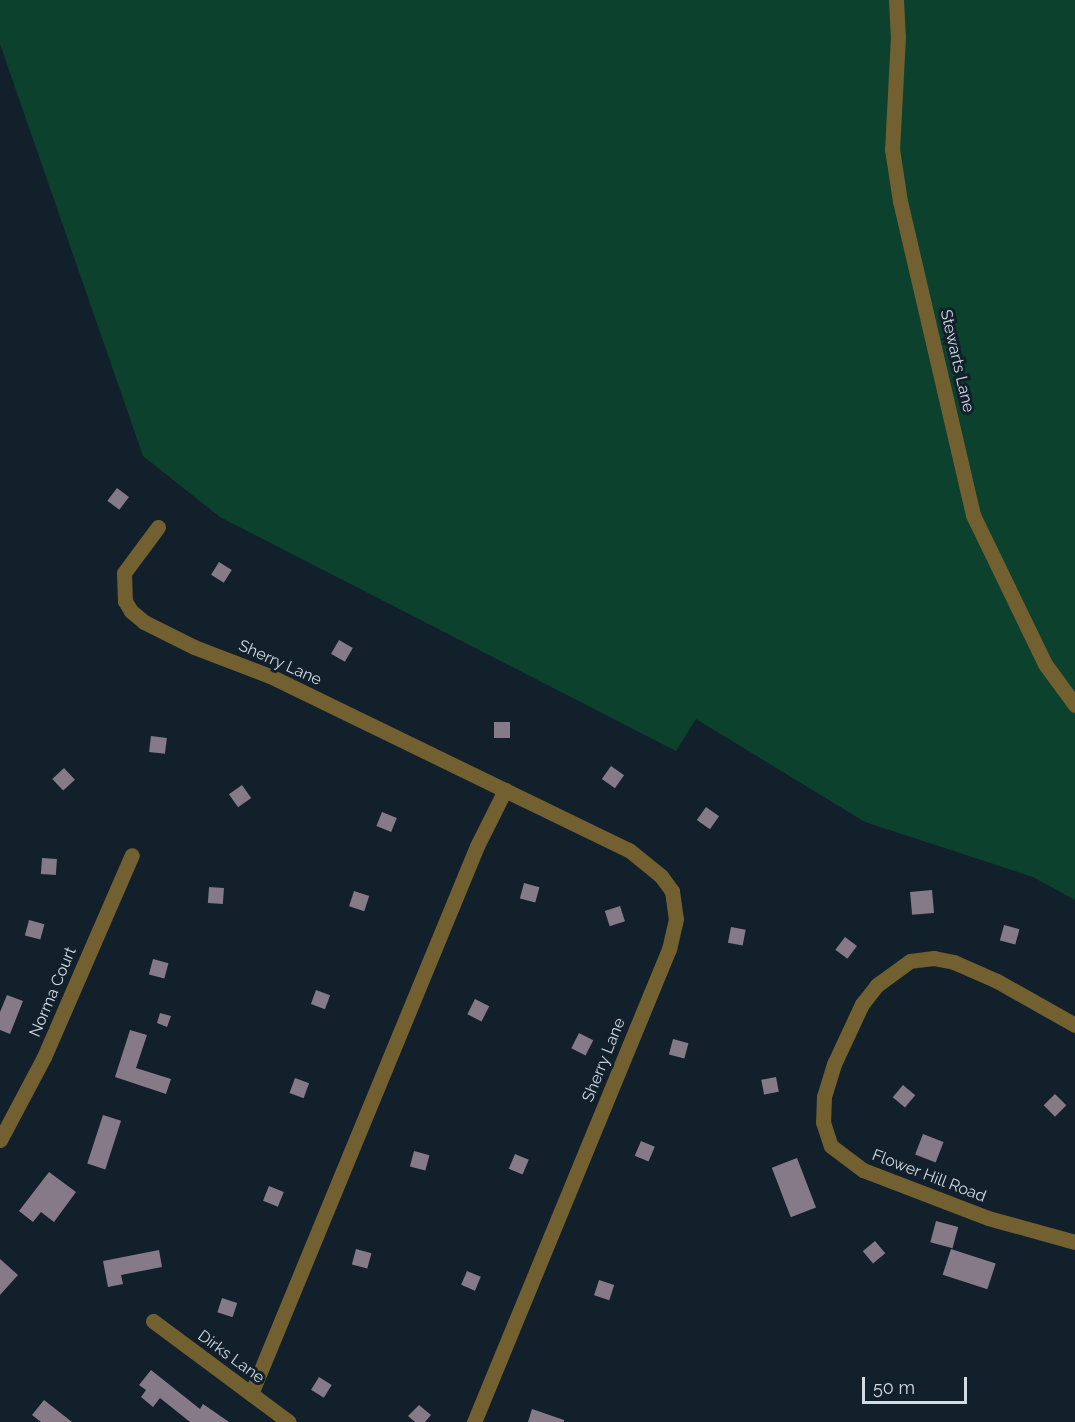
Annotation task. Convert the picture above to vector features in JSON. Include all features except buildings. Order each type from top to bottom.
[{"type":"street","name":"Stewarts Lane","points":[[896,0],[898,36],[892,149],[900,201],[973,515],[1044,664],[1075,705]]},
{"type":"street","name":"Sherry Lane","points":[[158,527],[124,573],[125,602],[131,611],[144,622],[194,647],[270,676],[629,850],[661,876],[672,891],[676,919],[669,949],[474,1422]]},
{"type":"street","points":[[251,1394],[477,846],[505,790]]},
{"type":"street","name":"Norma Court","points":[[0,1140],[44,1057],[132,855]]},
{"type":"street","name":"Flower Hill Road","points":[[1075,1025],[997,981],[954,962],[934,958],[910,961],[877,985],[862,1004],[834,1064],[824,1096],[823,1122],[831,1146],[863,1170],[988,1218],[1075,1242]]},
{"type":"street","name":"Dirks Lane","points":[[153,1321],[289,1422]]},
{"type":"green space","points":[[0,0],[1075,0],[1075,900],[1033,877],[865,822],[696,719],[676,751],[220,517],[143,456],[0,44]]}]
